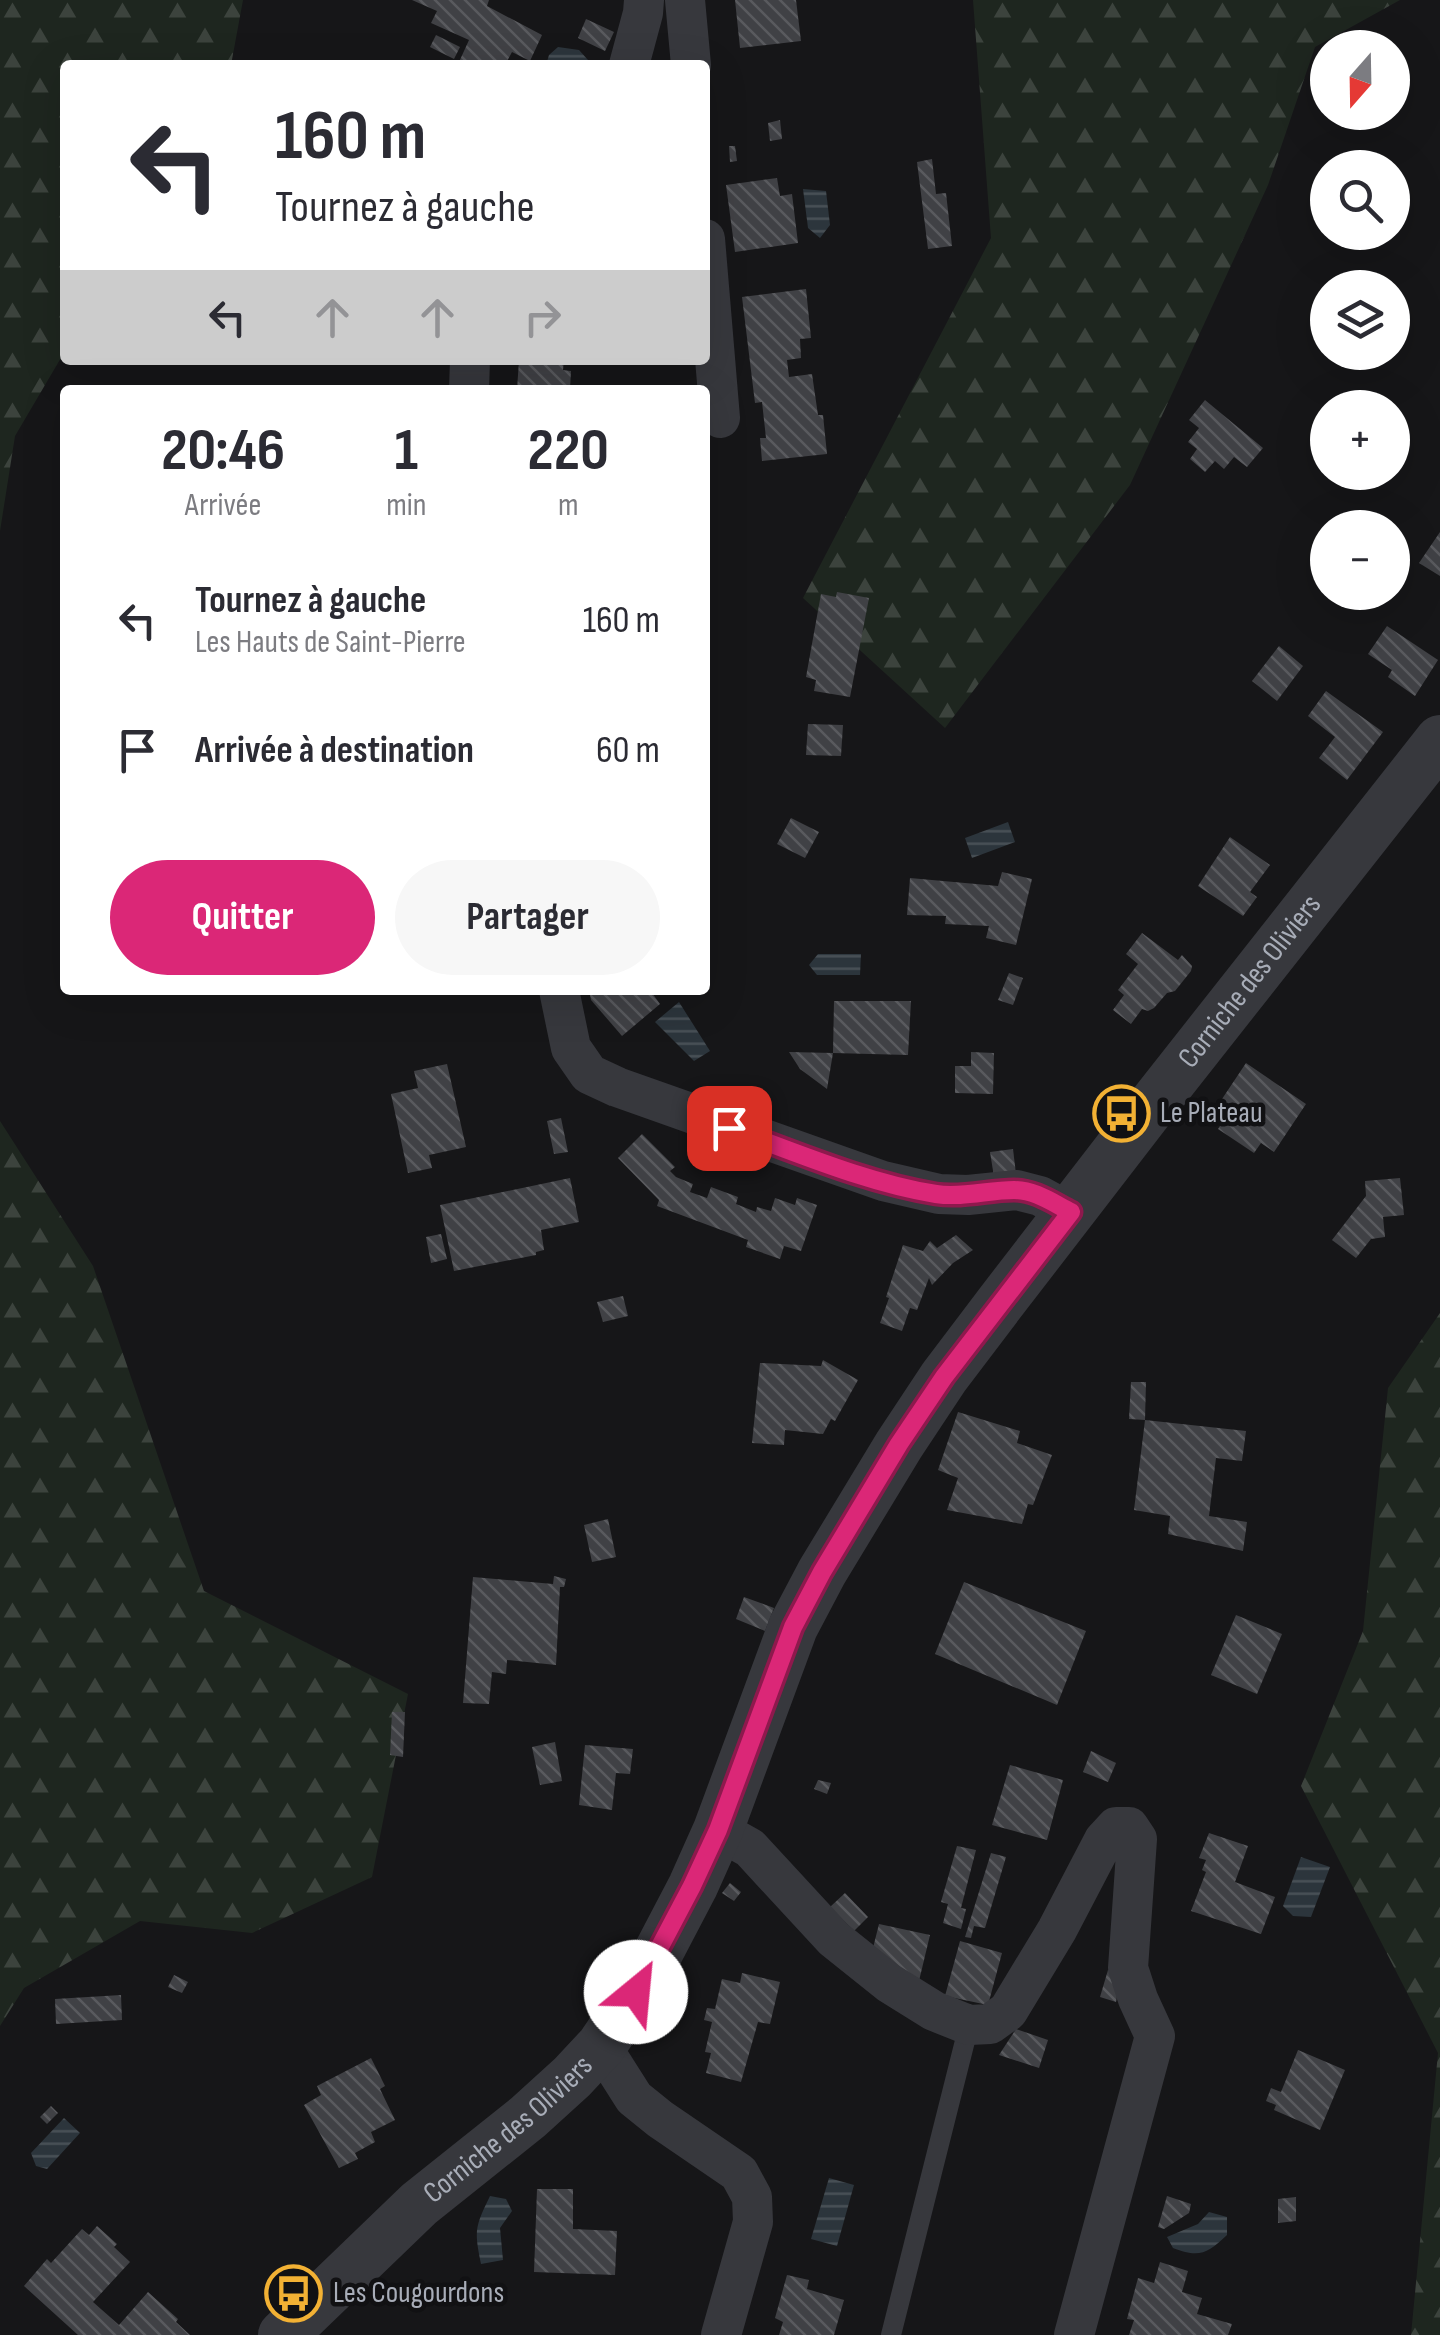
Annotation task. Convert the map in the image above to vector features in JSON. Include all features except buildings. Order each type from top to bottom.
[{"type":"street","points":[[630,60],[644,0]]},
{"type":"street","points":[[685,0],[690,60]]},
{"type":"street","points":[[710,299],[720,418]]},
{"type":"street","name":"Corniche des Oliviers","points":[[282,2335],[419,2204],[528,2117],[601,2046],[636,1992],[718,1830],[793,1627],[899,1444],[944,1377],[1158,1098],[1440,740]]},
{"type":"street","points":[[560,995],[571,1048],[590,1074],[617,1087],[882,1181],[939,1194],[1017,1190],[1040,1196],[1071,1212]]},
{"type":"street","points":[[718,1830],[750,1848],[834,1939],[889,1983],[934,2011],[969,2025],[990,2024],[1008,2010],[1057,1930],[1104,1840],[1116,1828],[1129,1828],[1136,1839],[1128,1968],[1155,2036],[1074,2335]]},
{"type":"street","points":[[601,2046],[634,2098],[740,2173],[752,2197],[753,2222],[721,2335]]},
{"type":"lane","points":[[891,2335],[969,2025]]},
{"type":"green space","points":[[0,0],[243,0],[232,60],[60,60],[60,360],[15,436],[0,531]]},
{"type":"green space","points":[[973,0],[1400,0],[1346,30],[1310,30],[1310,62],[1268,185],[1130,485],[945,728],[803,598],[991,238]]},
{"type":"green space","points":[[0,1121],[93,1266],[204,1591],[408,1694],[372,1877],[252,1933],[140,1921],[24,1988],[0,2026]]},
{"type":"green space","points":[[1440,1313],[1440,2335],[1411,2335],[1438,2053],[1301,1786],[1363,1631],[1388,1388]]},
{"type":"shaded area","points":[[558,47],[579,50],[588,60],[548,60]]},
{"type":"shaded area","points":[[803,189],[826,191],[830,225],[820,238],[808,228]]},
{"type":"shaded area","points":[[1008,822],[1015,842],[972,858],[965,838]]},
{"type":"shaded area","points":[[818,954],[861,954],[860,975],[817,975],[809,965]]},
{"type":"shaded area","points":[[679,1002],[710,1051],[694,1061],[655,1022]]},
{"type":"shaded area","points":[[1301,1857],[1330,1867],[1311,1917],[1293,1916],[1283,1906]]},
{"type":"shaded area","points":[[64,2118],[80,2133],[47,2169],[36,2166],[31,2153]]},
{"type":"shaded area","points":[[829,2178],[854,2185],[837,2246],[811,2239]]},
{"type":"shaded area","points":[[490,2196],[506,2199],[512,2211],[500,2228],[503,2260],[481,2264],[477,2229]]},
{"type":"shaded area","points":[[1209,2212],[1227,2217],[1227,2235],[1202,2252],[1173,2248],[1167,2237],[1198,2224]]},
{"type":"place","name":"Le Plateau","points":[[1121,1113]]},
{"type":"place","name":"Les Cougourdons","points":[[294,2293]]},
{"type":"route","points":[[636,1992],[718,1830],[793,1627],[822,1572],[944,1377],[1071,1212],[1040,1196],[1017,1190],[939,1194],[882,1181],[729,1128]]}]
